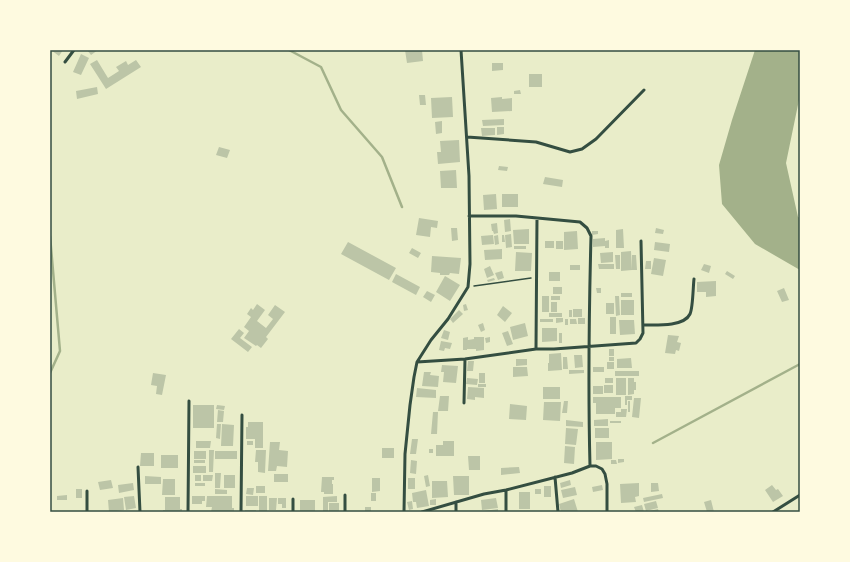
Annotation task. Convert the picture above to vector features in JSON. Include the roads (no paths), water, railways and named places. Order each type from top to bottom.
[{"type":"street","points":[[65,62],[74,50]]},
{"type":"street","points":[[404,512],[406,447],[410,405],[417,362],[431,340],[448,319],[468,287],[470,264],[469,176],[461,50]]},
{"type":"street","points":[[467,137],[536,142],[570,152],[582,150],[596,139],[644,90]]},
{"type":"street","points":[[469,216],[516,216],[580,222],[587,228],[591,236],[589,296],[590,466]]},
{"type":"street","points":[[536,349],[537,218]]},
{"type":"street","points":[[417,362],[465,359],[536,349],[590,347],[636,343],[640,339],[643,332],[641,241]]},
{"type":"street","points":[[643,325],[668,324],[687,319],[691,313],[694,279]]},
{"type":"street","points":[[464,403],[465,359]]},
{"type":"street","points":[[188,512],[189,401]]},
{"type":"street","points":[[241,512],[242,415]]},
{"type":"street","points":[[422,512],[484,494],[506,490],[572,473],[590,466],[596,466],[602,469],[605,474],[607,512]]},
{"type":"street","points":[[138,467],[140,512]]},
{"type":"street","points":[[555,477],[558,512]]},
{"type":"street","points":[[506,490],[506,512]]},
{"type":"street","points":[[87,491],[87,512]]},
{"type":"street","points":[[345,495],[345,512]]},
{"type":"street","points":[[773,512],[800,495]]},
{"type":"street","points":[[293,499],[294,512]]},
{"type":"street","points":[[456,502],[456,512]]},
{"type":"waterway","points":[[289,50],[321,67],[341,110],[382,157],[402,207]]},
{"type":"waterway","points":[[50,236],[60,351],[50,373]]},
{"type":"waterway","points":[[653,443],[800,364]]}]
